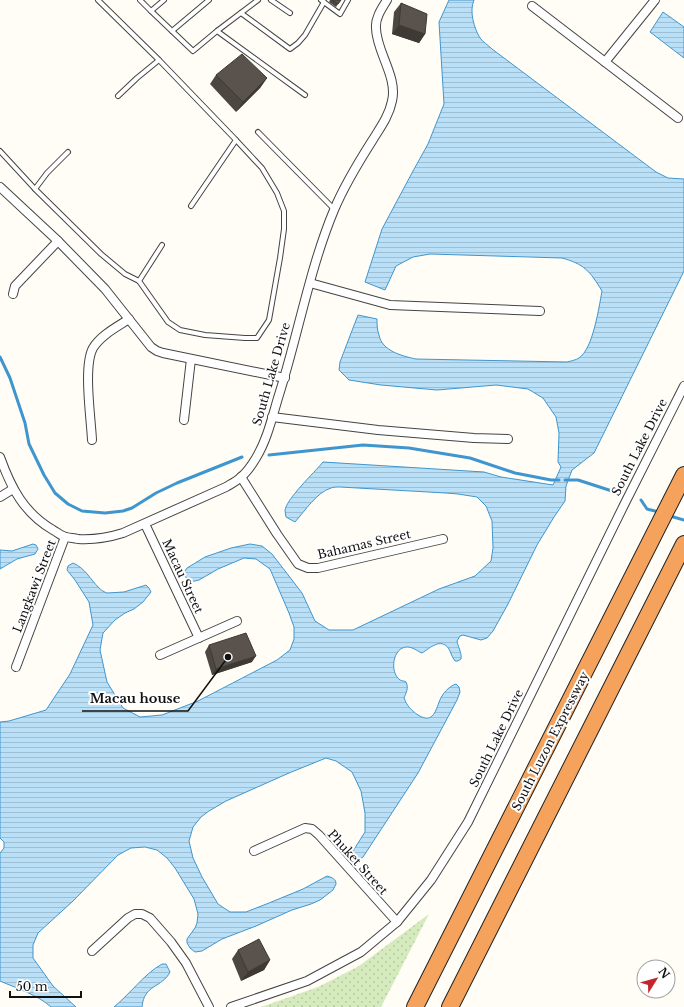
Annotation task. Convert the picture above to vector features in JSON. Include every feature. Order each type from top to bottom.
[{"type":"highway","name":"South Luzon Expressway","points":[[415,1007],[684,474]]},
{"type":"highway","points":[[450,1007],[684,544]]},
{"type":"highway","points":[[459,989],[459,1007]]},
{"type":"street","name":"South Lake Drive","points":[[0,457],[13,489],[29,511],[42,524],[65,537],[90,540],[108,538],[124,533],[226,487],[241,477],[256,458],[266,436],[284,378],[310,283],[334,209],[352,173],[388,114],[393,100],[392,82],[378,40],[376,27],[378,16],[387,0]]},
{"type":"street","points":[[606,62],[654,0]]},
{"type":"street","points":[[532,6],[678,118]]},
{"type":"street","points":[[0,187],[58,241],[105,288],[151,347],[157,351],[191,359],[284,378]]},
{"type":"street","points":[[13,294],[15,286],[58,241]]},
{"type":"street","points":[[310,283],[390,305],[540,311]]},
{"type":"street","points":[[92,440],[88,363],[93,349],[100,339],[129,319]]},
{"type":"street","points":[[184,420],[191,359]]},
{"type":"street","name":"South Lake Drive","points":[[231,1007],[307,981],[360,952],[397,922],[432,880],[468,822],[620,512],[684,386]]},
{"type":"street","points":[[272,417],[386,431],[474,438],[508,439]]},
{"type":"street","name":"Bahamas Street","points":[[241,477],[298,564],[308,568],[318,568],[443,539]]},
{"type":"street","points":[[0,497],[13,489]]},
{"type":"street","name":"Macau Street","points":[[145,524],[199,638]]},
{"type":"street","name":"Langkawi Street","points":[[16,667],[65,537]]},
{"type":"street","points":[[160,655],[237,621]]},
{"type":"street","name":"Phuket Street","points":[[254,851],[306,828],[312,829],[397,922]]},
{"type":"street","points":[[92,951],[128,918],[135,914],[142,914],[150,918],[171,942],[186,963],[209,1007]]},
{"type":"lane","points":[[0,151],[101,254],[124,274],[138,281],[168,322],[180,330],[205,335],[257,338],[269,320],[275,291],[284,229],[284,212],[277,193],[262,168],[159,60],[98,0]]},
{"type":"lane","points":[[140,0],[193,51],[257,0]]},
{"type":"lane","points":[[150,11],[164,0]]},
{"type":"lane","points":[[172,31],[209,0]]},
{"type":"lane","points":[[271,0],[290,13]]},
{"type":"lane","points":[[241,13],[290,49],[305,35],[322,1],[340,14],[348,0]]},
{"type":"lane","points":[[217,31],[305,95]]},
{"type":"lane","points":[[118,96],[159,60]]},
{"type":"lane","points":[[258,132],[334,209]]},
{"type":"lane","points":[[191,206],[236,140]]},
{"type":"lane","points":[[35,188],[47,173],[68,152]]},
{"type":"lane","points":[[138,281],[162,245]]},
{"type":"green space","points":[[429,914],[381,1007],[261,1007],[318,987],[359,966]]},
{"type":"water","points":[[449,0],[474,0],[472,14],[476,29],[480,38],[492,49],[656,172],[668,178],[684,179],[684,271],[594,453],[572,470],[566,486],[565,501],[537,545],[493,631],[487,638],[481,640],[463,635],[460,636],[457,641],[461,659],[458,661],[455,661],[449,649],[443,644],[432,646],[422,653],[407,647],[398,651],[394,660],[394,671],[400,680],[406,682],[407,690],[404,698],[410,708],[418,715],[424,718],[432,716],[443,694],[452,686],[456,684],[459,687],[460,692],[418,773],[363,857],[359,860],[355,858],[353,851],[365,832],[365,813],[361,791],[352,772],[336,761],[326,758],[226,801],[201,817],[193,827],[189,841],[193,858],[218,904],[230,912],[246,912],[303,889],[327,876],[335,880],[336,884],[333,890],[320,900],[222,939],[202,951],[195,952],[190,948],[187,943],[187,939],[195,928],[198,914],[194,899],[175,868],[167,858],[157,850],[145,847],[131,848],[118,855],[73,901],[38,933],[33,945],[33,958],[53,986],[76,1007],[51,1007],[33,995],[0,981],[0,853],[4,848],[4,842],[0,838],[0,722],[9,721],[46,710],[70,674],[93,625],[89,602],[67,570],[68,566],[73,563],[77,565],[100,589],[107,593],[124,592],[146,585],[149,588],[151,592],[143,602],[115,620],[103,633],[100,650],[107,682],[123,708],[140,717],[162,715],[198,701],[277,660],[290,650],[294,639],[294,627],[270,569],[256,559],[244,558],[218,569],[199,580],[190,582],[183,574],[187,568],[205,557],[231,548],[250,544],[262,546],[272,554],[302,593],[315,621],[329,630],[353,630],[439,589],[475,576],[491,561],[493,548],[492,521],[486,506],[477,497],[446,493],[334,487],[326,490],[316,498],[295,522],[286,517],[286,506],[290,500],[323,462],[484,472],[501,477],[553,485],[561,467],[558,462],[559,433],[556,417],[543,398],[528,389],[496,385],[437,390],[381,385],[349,380],[339,370],[340,362],[358,315],[377,319],[381,341],[388,349],[416,359],[567,362],[578,359],[584,353],[595,327],[602,291],[586,269],[570,260],[562,258],[430,254],[413,257],[396,266],[385,290],[365,282],[382,229],[428,144],[444,104],[439,22]]},
{"type":"water","points":[[663,12],[684,27],[684,58],[650,32]]},
{"type":"water","points":[[33,544],[36,545],[38,549],[35,554],[17,559],[0,569],[0,550],[12,551]]},
{"type":"water","points":[[162,964],[166,964],[170,972],[163,981],[146,994],[142,1007],[114,1007],[149,973]]},
{"type":"building","points":[[332,0],[341,0],[338,4]]},
{"type":"building","points":[[401,3],[427,14],[425,34],[399,25]]},
{"type":"building","points":[[242,54],[267,78],[243,102],[216,75]]},
{"type":"building","points":[[246,633],[256,656],[216,669],[209,645]]},
{"type":"building","points":[[259,939],[270,960],[248,972],[238,950]]},
{"type":"waterway","points":[[0,357],[10,378],[25,423],[29,444],[44,475],[55,493],[68,504],[82,511],[105,513],[123,511],[132,508],[156,493],[177,483],[242,457]]},
{"type":"waterway","points":[[269,455],[363,445],[409,448],[470,458],[515,473],[551,480],[559,480]]},
{"type":"waterway","points":[[565,480],[578,480],[612,491]]},
{"type":"waterway","points":[[641,500],[647,509],[659,512]]},
{"type":"waterway","points":[[670,516],[684,520]]},
{"type":"place","name":"Macau house","points":[[228,657]]}]
